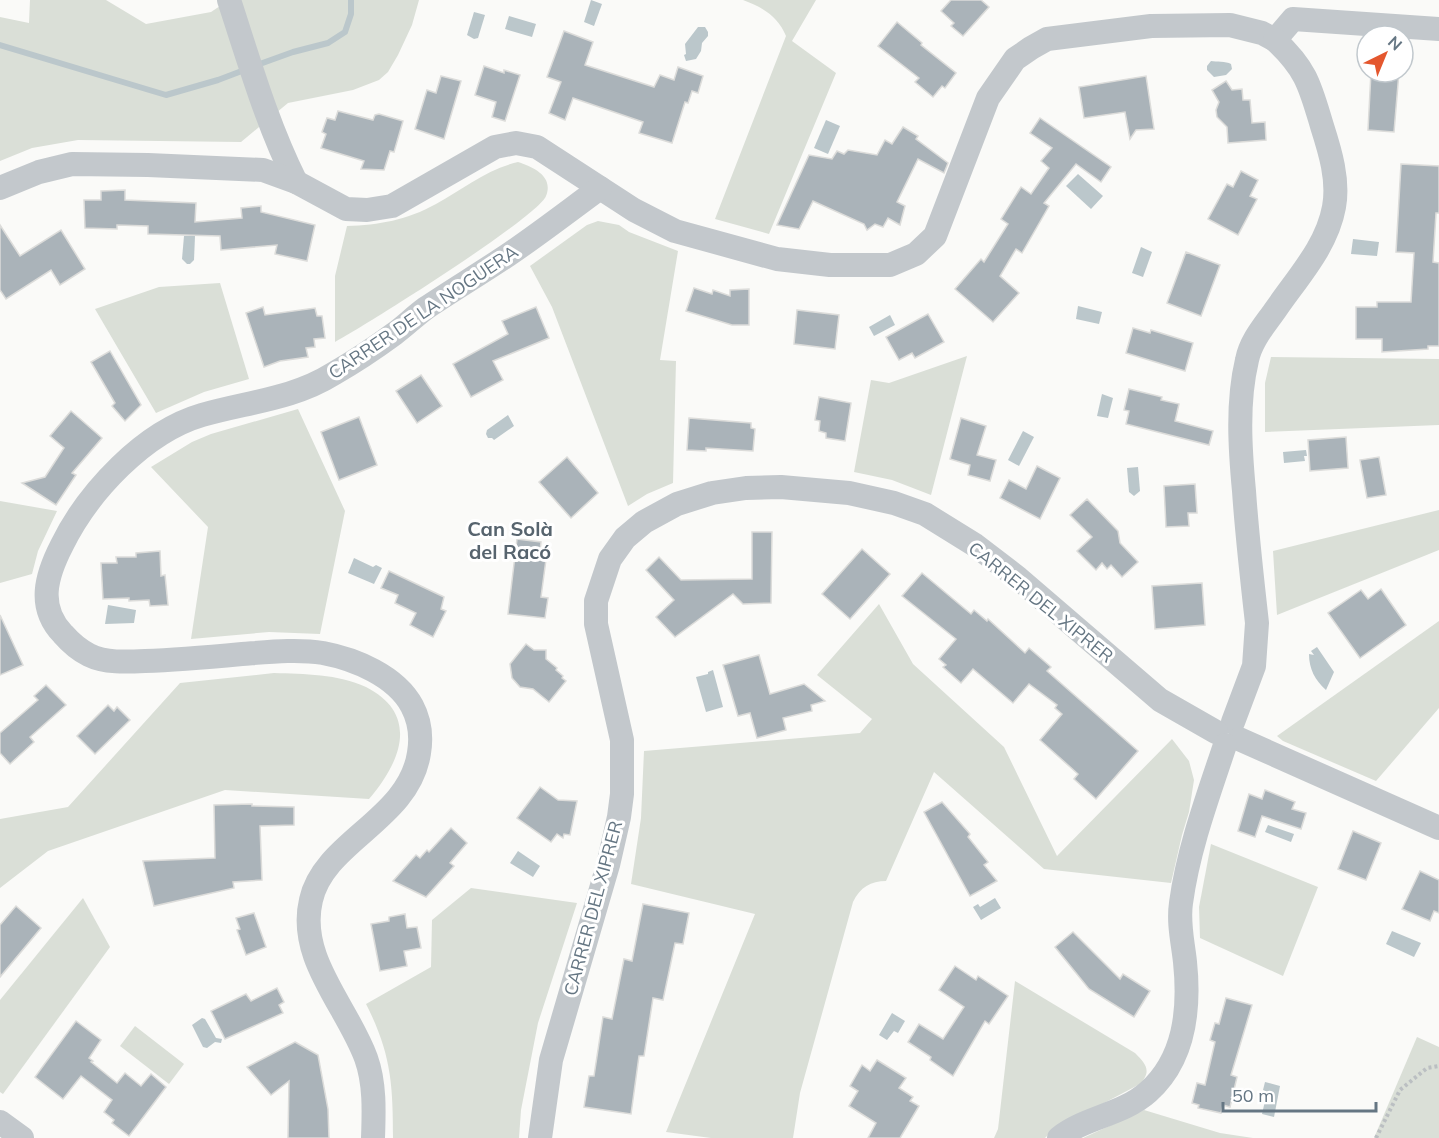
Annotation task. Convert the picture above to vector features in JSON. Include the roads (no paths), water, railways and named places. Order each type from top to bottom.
[{"type":"street","points":[[230,3],[269,119],[296,182]]},
{"type":"street","points":[[1275,40],[1293,19],[1439,29]]},
{"type":"street","points":[[0,188],[39,172],[72,164],[263,170],[296,182],[346,209],[367,210],[392,206],[495,147],[516,143],[537,147],[634,210],[675,231],[748,253],[777,259],[813,264],[890,265],[916,254],[935,236],[988,98],[1015,59],[1031,48],[1047,39],[1151,26],[1230,25],[1262,33],[1275,40],[1294,58],[1308,80],[1328,144],[1334,174],[1335,206],[1316,252],[1255,337],[1247,357],[1242,386],[1240,449],[1257,641],[1254,666],[1228,735],[1186,872],[1180,907],[1186,990],[1184,1034],[1171,1066],[1148,1092],[1133,1104],[1101,1115],[1059,1138]]},
{"type":"street","name":"CARRER DE LA NOGUERA","points":[[373,1138],[373,1082],[367,1060],[343,1008],[324,977],[312,951],[309,923],[310,902],[316,883],[325,870],[380,818],[405,790],[414,774],[421,735],[410,701],[383,676],[347,660],[324,653],[274,652],[166,661],[126,662],[102,659],[87,654],[56,627],[48,612],[45,595],[54,563],[74,523],[93,496],[130,456],[199,416],[299,392],[330,376],[375,347],[423,310],[512,252],[600,188]]},
{"type":"street","name":"CARRER DEL XIPRER","points":[[540,1138],[551,1060],[608,865],[622,794],[622,740],[600,648],[596,624],[596,600],[610,559],[625,538],[644,522],[677,504],[712,493],[746,488],[793,488],[849,493],[894,503],[925,514],[975,545],[1018,578],[1160,700],[1228,735],[1439,828]]},
{"type":"street","points":[[0,1122],[22,1138]]},
{"type":"waterway","points":[[257,65],[328,43],[345,32],[351,14],[351,0]]},
{"type":"waterway","points":[[0,45],[166,95],[247,69]]},
{"type":"district","name":"Can Solà del Racó","points":[[510,540]]}]
